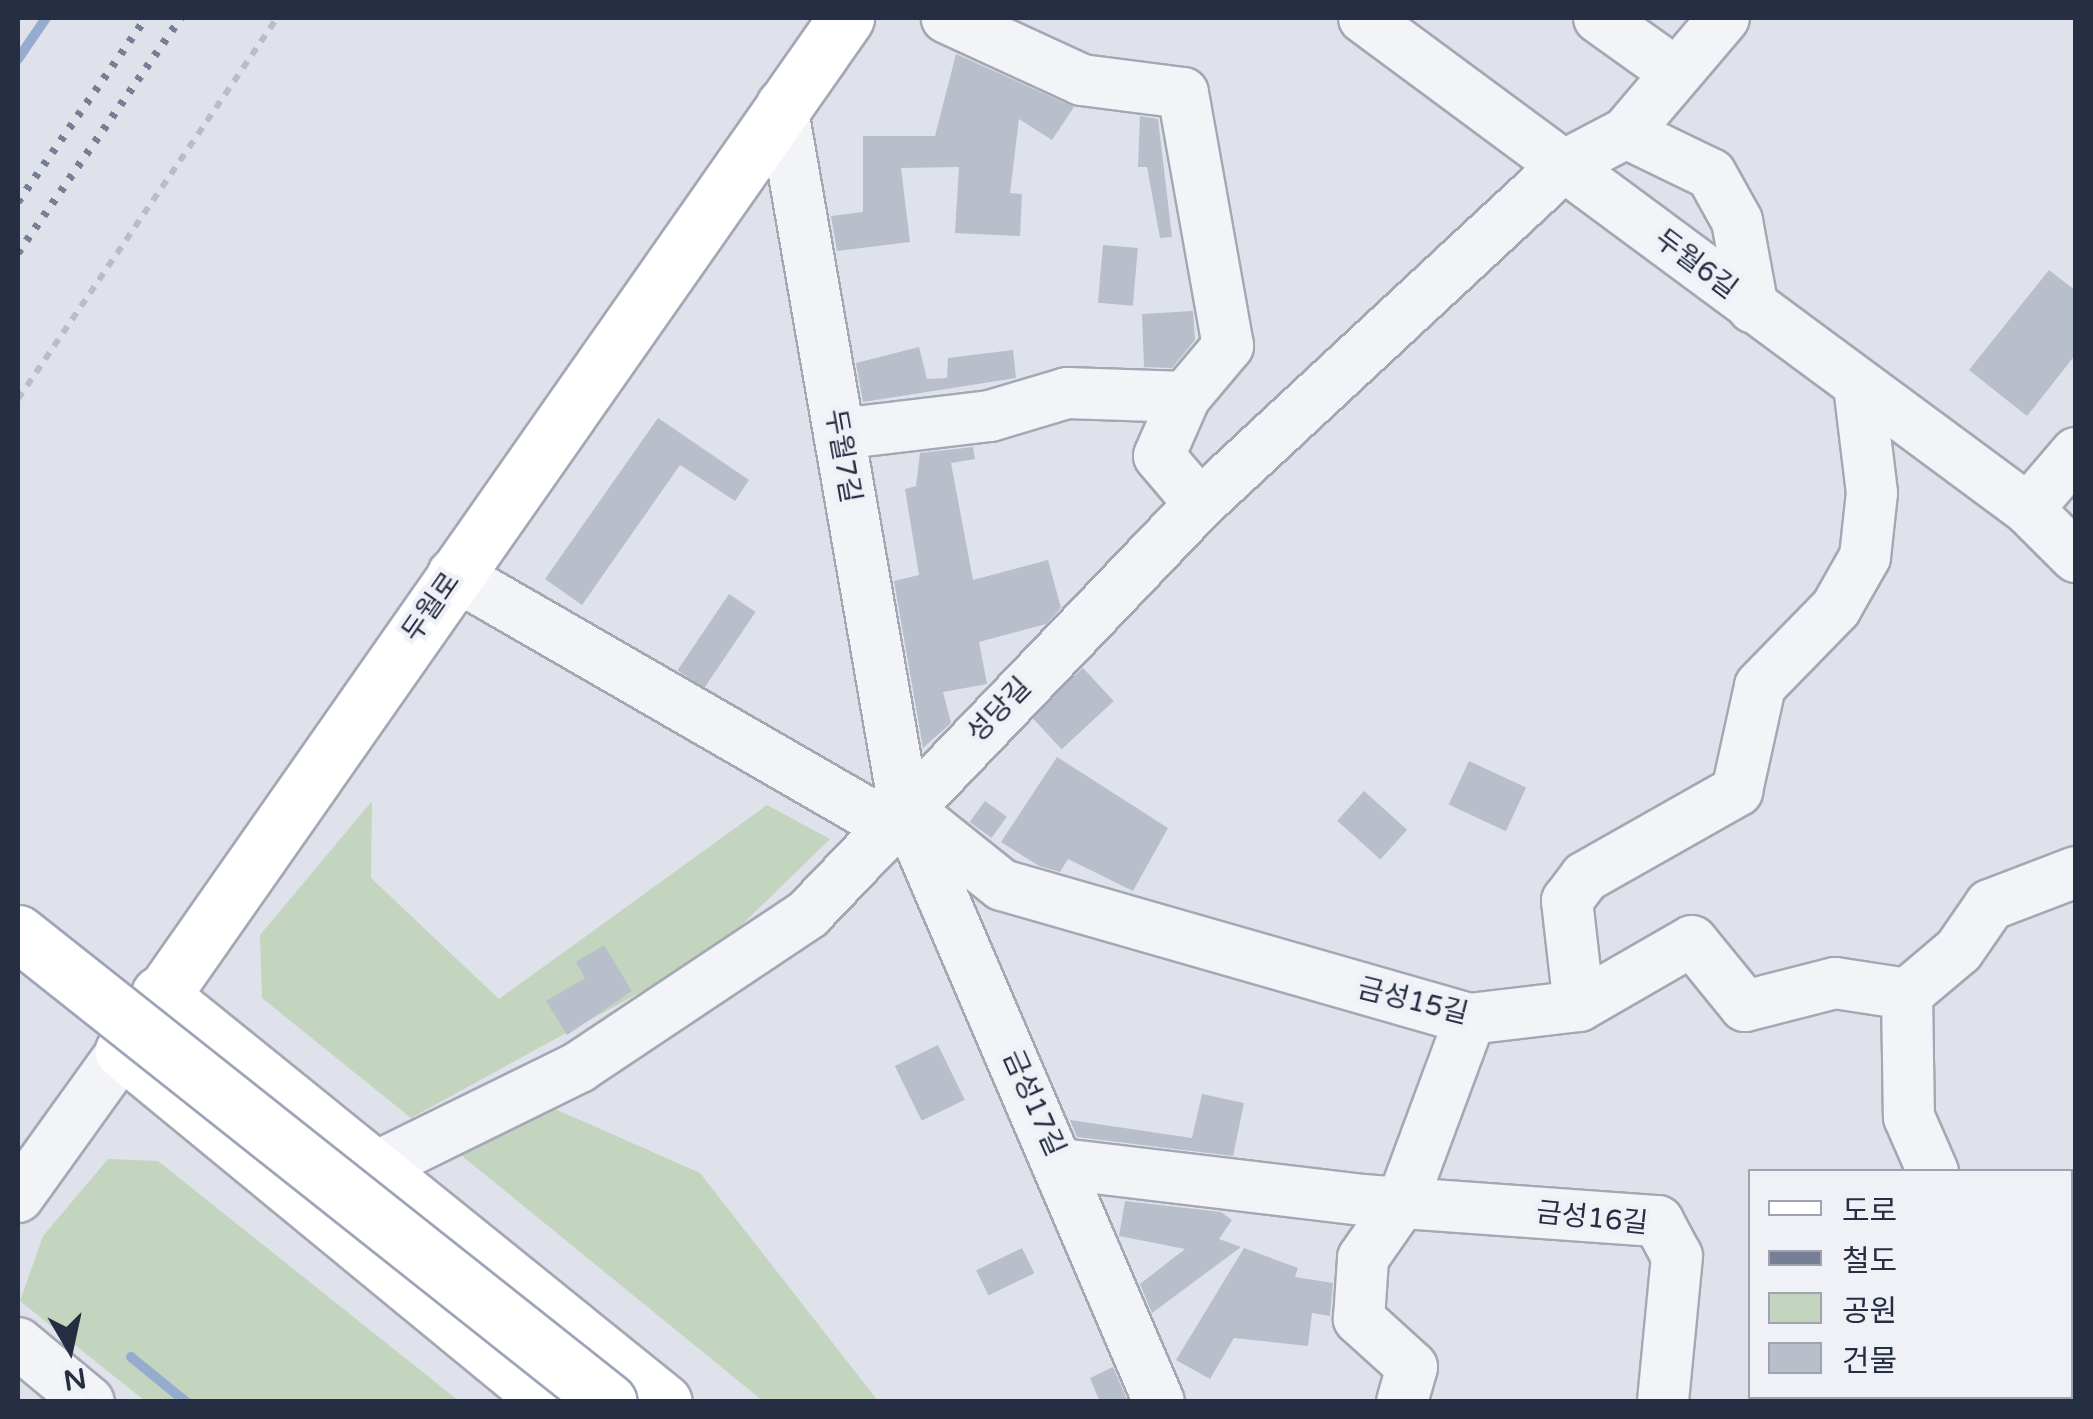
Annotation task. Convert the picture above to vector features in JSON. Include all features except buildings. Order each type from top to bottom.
[{"type":"main road","name":"두월로","points":[[123,1051],[838,23]]},
{"type":"main road","points":[[18,932],[609,1402]]},
{"type":"main road","points":[[159,994],[664,1402]]},
{"type":"main road","points":[[123,1051],[550,1402]]},
{"type":"street","name":"두월6길","points":[[1364,18],[2028,510],[2076,557]]},
{"type":"street","points":[[1599,18],[1676,74]]},
{"type":"street","points":[[1724,18],[1626,133],[1711,174],[1737,221],[1754,308]]},
{"type":"street","points":[[960,21],[1082,80],[1182,92],[1228,346],[1185,396],[1159,456],[1200,504]]},
{"type":"street","name":"두월7길","points":[[782,105],[839,434],[896,816]]},
{"type":"street","name":"성당길","points":[[372,1169],[579,1067],[808,914],[896,816],[1200,504],[1565,165],[1626,133]]},
{"type":"street","points":[[1579,1006],[1567,901],[1584,877],[1736,791],[1760,686],[1836,608],[1864,556],[1872,493],[1858,385]]},
{"type":"street","points":[[839,434],[990,416],[1067,393],[1185,396]]},
{"type":"street","points":[[2028,510],[2076,453]]},
{"type":"street","name":"금성15길","points":[[453,574],[896,816],[1002,885],[1470,1019],[1579,1006],[1692,942],[1744,1006],[1835,982],[1908,994]]},
{"type":"street","name":"금성17길","points":[[896,816],[1060,1164],[1159,1402]]},
{"type":"street","points":[[1932,1169],[1908,1117],[1908,994],[1959,950],[1990,905],[2076,872]]},
{"type":"street","points":[[1402,1402],[1412,1367],[1358,1319],[1363,1258],[1402,1202],[1470,1019]]},
{"type":"street","name":"두월로","points":[[18,1197],[123,1051]]},
{"type":"street","name":"금성16길","points":[[1060,1164],[1402,1202],[1658,1221],[1677,1256],[1662,1402]]},
{"type":"street","points":[[18,1343],[90,1402]]},
{"type":"path","points":[[18,399],[277,18]]},
{"type":"green space","points":[[372,801],[371,878],[499,999],[767,805],[830,839],[714,952],[411,1118],[262,998],[260,935]]},
{"type":"green space","points":[[546,1105],[700,1173],[878,1401],[763,1401],[456,1151]]},
{"type":"green space","points":[[108,1159],[158,1161],[459,1401],[145,1401],[20,1301],[43,1236]]},
{"type":"waterway","points":[[18,59],[46,18]]},
{"type":"waterway","points":[[131,1357],[186,1402]]},
{"type":"railway","points":[[18,202],[146,18]]},
{"type":"railway","points":[[18,253],[181,18]]}]
